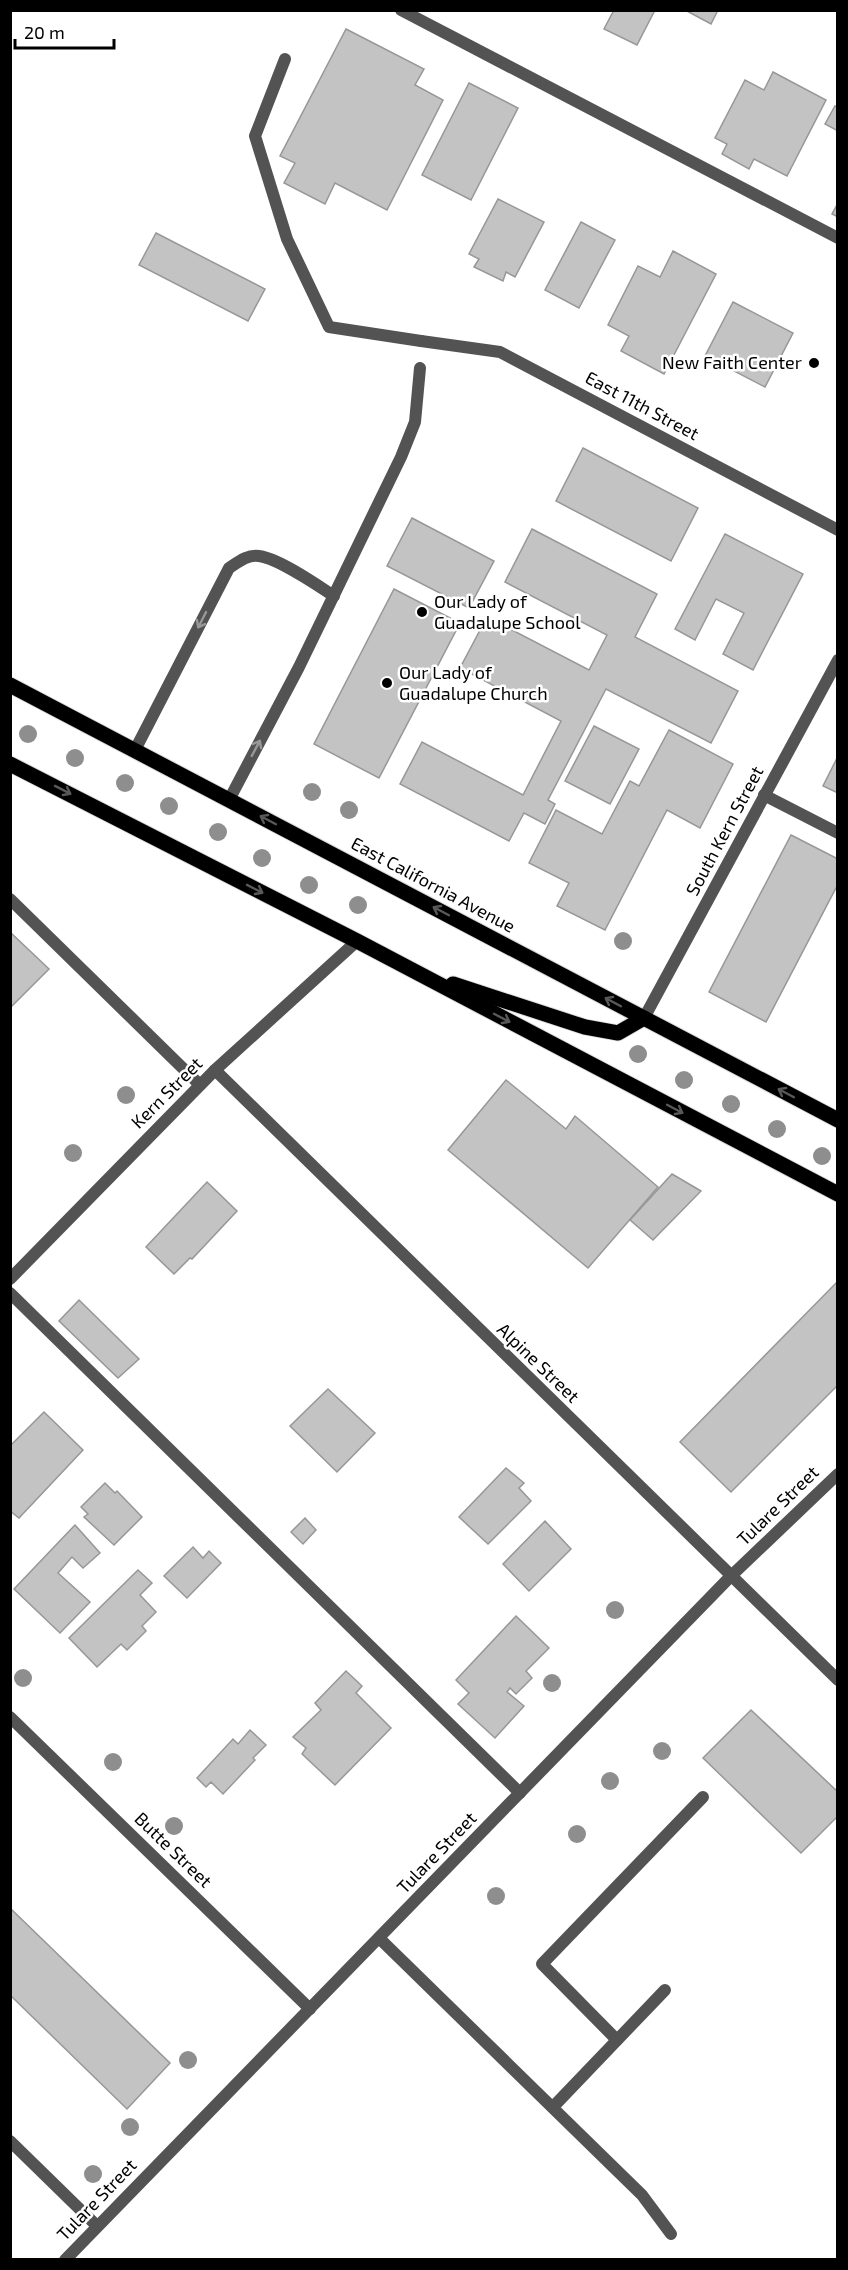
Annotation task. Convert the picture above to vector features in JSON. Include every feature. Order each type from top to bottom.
[{"type":"main road","name":"East California Avenue","points":[[10,685],[837,1120]]},
{"type":"main road","points":[[10,764],[357,941],[837,1194]]},
{"type":"main road","points":[[413,971],[585,1026],[618,1033],[644,1018]]},
{"type":"street","points":[[401,10],[837,238]]},
{"type":"street","name":"East 11th Street","points":[[285,59],[255,136],[287,239],[329,327],[500,352],[837,530]]},
{"type":"street","points":[[229,800],[299,667],[401,457],[416,422],[420,368]]},
{"type":"street","points":[[135,750],[229,568],[244,558],[259,556],[296,573],[334,596]]},
{"type":"street","name":"South Kern Street","points":[[644,1018],[837,660]]},
{"type":"street","points":[[764,795],[837,833]]},
{"type":"street","points":[[10,899],[200,1085]]},
{"type":"street","name":"Kern Street","points":[[10,1279],[214,1070],[357,941]]},
{"type":"street","name":"Alpine Street","points":[[214,1070],[837,1680]]},
{"type":"street","points":[[10,1293],[520,1793]]},
{"type":"street","name":"Tulare Street","points":[[65,2259],[730,1577],[837,1474]]},
{"type":"street","name":"Butte Street","points":[[10,1717],[309,2009]]},
{"type":"street","points":[[617,2040],[542,1964],[703,1797]]},
{"type":"street","points":[[379,1938],[642,2195],[671,2234]]},
{"type":"street","points":[[553,2107],[665,1990]]},
{"type":"street","points":[[10,2141],[97,2226]]},
{"type":"building","points":[[614,10],[655,10],[637,45],[604,29]]},
{"type":"building","points":[[685,10],[718,10],[711,24]]},
{"type":"building","points":[[346,29],[424,69],[415,85],[443,100],[387,210],[335,183],[325,204],[284,183],[295,163],[280,156]]},
{"type":"building","points":[[773,72],[826,100],[787,176],[754,159],[749,169],[722,154],[727,144],[715,138],[745,80],[764,90]]},
{"type":"building","points":[[469,83],[518,108],[471,200],[422,175]]},
{"type":"building","points":[[835,106],[838,107],[838,131],[825,124]]},
{"type":"building","points":[[498,199],[544,222],[515,277],[506,272],[503,281],[474,267],[479,259],[469,254]]},
{"type":"building","points":[[838,203],[838,217],[832,214]]},
{"type":"building","points":[[581,222],[615,240],[579,308],[545,290]]},
{"type":"building","points":[[156,233],[265,289],[248,321],[139,265]]},
{"type":"building","points":[[673,251],[716,274],[664,374],[621,351],[629,336],[608,325],[638,266],[660,277]]},
{"type":"building","points":[[733,302],[793,333],[765,387],[705,356]]},
{"type":"building","points":[[583,448],[698,508],[671,561],[556,501]]},
{"type":"building","points":[[412,518],[494,561],[469,608],[387,566]]},
{"type":"building","points":[[532,529],[657,594],[635,637],[738,691],[711,743],[606,689],[548,800],[555,804],[545,824],[524,813],[509,841],[400,784],[422,742],[523,795],[561,721],[460,668],[487,617],[589,670],[607,635],[505,582]]},
{"type":"building","points":[[725,534],[803,574],[753,670],[723,654],[744,613],[716,599],[695,640],[675,629]]},
{"type":"building","name":"Our Lady of Guadalupe Church","points":[[394,589],[460,623],[379,778],[314,744]]},
{"type":"building","points":[[594,726],[639,749],[610,804],[565,781]]},
{"type":"building","points":[[669,730],[733,764],[700,828],[667,810],[605,930],[557,906],[569,883],[529,863],[556,810],[602,834],[630,781],[639,786]]},
{"type":"building","points":[[838,758],[838,793],[823,786]]},
{"type":"building","points":[[791,835],[838,859],[838,884],[766,1022],[709,992]]},
{"type":"building","points":[[10,932],[49,969],[10,1008]]},
{"type":"building","points":[[506,1080],[566,1129],[575,1116],[658,1187],[588,1268],[448,1150]]},
{"type":"building","points":[[672,1174],[701,1191],[653,1240],[630,1220]]},
{"type":"building","points":[[207,1182],[237,1211],[192,1259],[190,1258],[174,1274],[146,1247]]},
{"type":"building","points":[[838,1281],[838,1385],[731,1492],[680,1442]]},
{"type":"building","points":[[79,1300],[139,1359],[118,1378],[59,1321]]},
{"type":"building","points":[[328,1389],[375,1433],[337,1472],[290,1426]]},
{"type":"building","points":[[44,1412],[83,1450],[19,1518],[10,1511],[10,1446]]},
{"type":"building","points":[[506,1468],[524,1483],[519,1488],[531,1501],[488,1544],[459,1517]]},
{"type":"building","points":[[105,1483],[115,1493],[117,1491],[142,1517],[114,1545],[84,1517],[88,1514],[81,1507]]},
{"type":"building","points":[[305,1518],[316,1530],[303,1544],[291,1532]]},
{"type":"building","points":[[545,1521],[571,1549],[529,1591],[503,1564]]},
{"type":"building","points":[[75,1525],[100,1553],[83,1568],[72,1557],[58,1573],[90,1602],[60,1633],[14,1589]]},
{"type":"building","points":[[193,1547],[203,1558],[209,1551],[221,1563],[187,1598],[164,1576]]},
{"type":"building","points":[[138,1570],[152,1583],[140,1595],[156,1612],[142,1626],[146,1631],[127,1650],[121,1644],[97,1667],[69,1638]]},
{"type":"building","points":[[516,1616],[549,1648],[526,1671],[532,1678],[516,1694],[510,1688],[507,1692],[524,1706],[495,1738],[458,1704],[469,1693],[456,1680]]},
{"type":"building","points":[[346,1671],[362,1686],[356,1693],[391,1728],[335,1785],[302,1754],[306,1748],[293,1737],[321,1710],[315,1703]]},
{"type":"building","points":[[751,1710],[838,1792],[838,1816],[801,1853],[703,1758]]},
{"type":"building","points":[[250,1730],[266,1745],[253,1758],[255,1760],[223,1794],[211,1782],[206,1787],[197,1778],[233,1739],[238,1744]]},
{"type":"building","points":[[10,1908],[170,2063],[127,2109],[10,1995]]},
{"type":"place","name":"New Faith Center","points":[[814,363]]},
{"type":"place","name":"Our Lady of Guadalupe School","points":[[422,612]]},
{"type":"place","name":"Our Lady of Guadalupe Church","points":[[387,683]]}]
